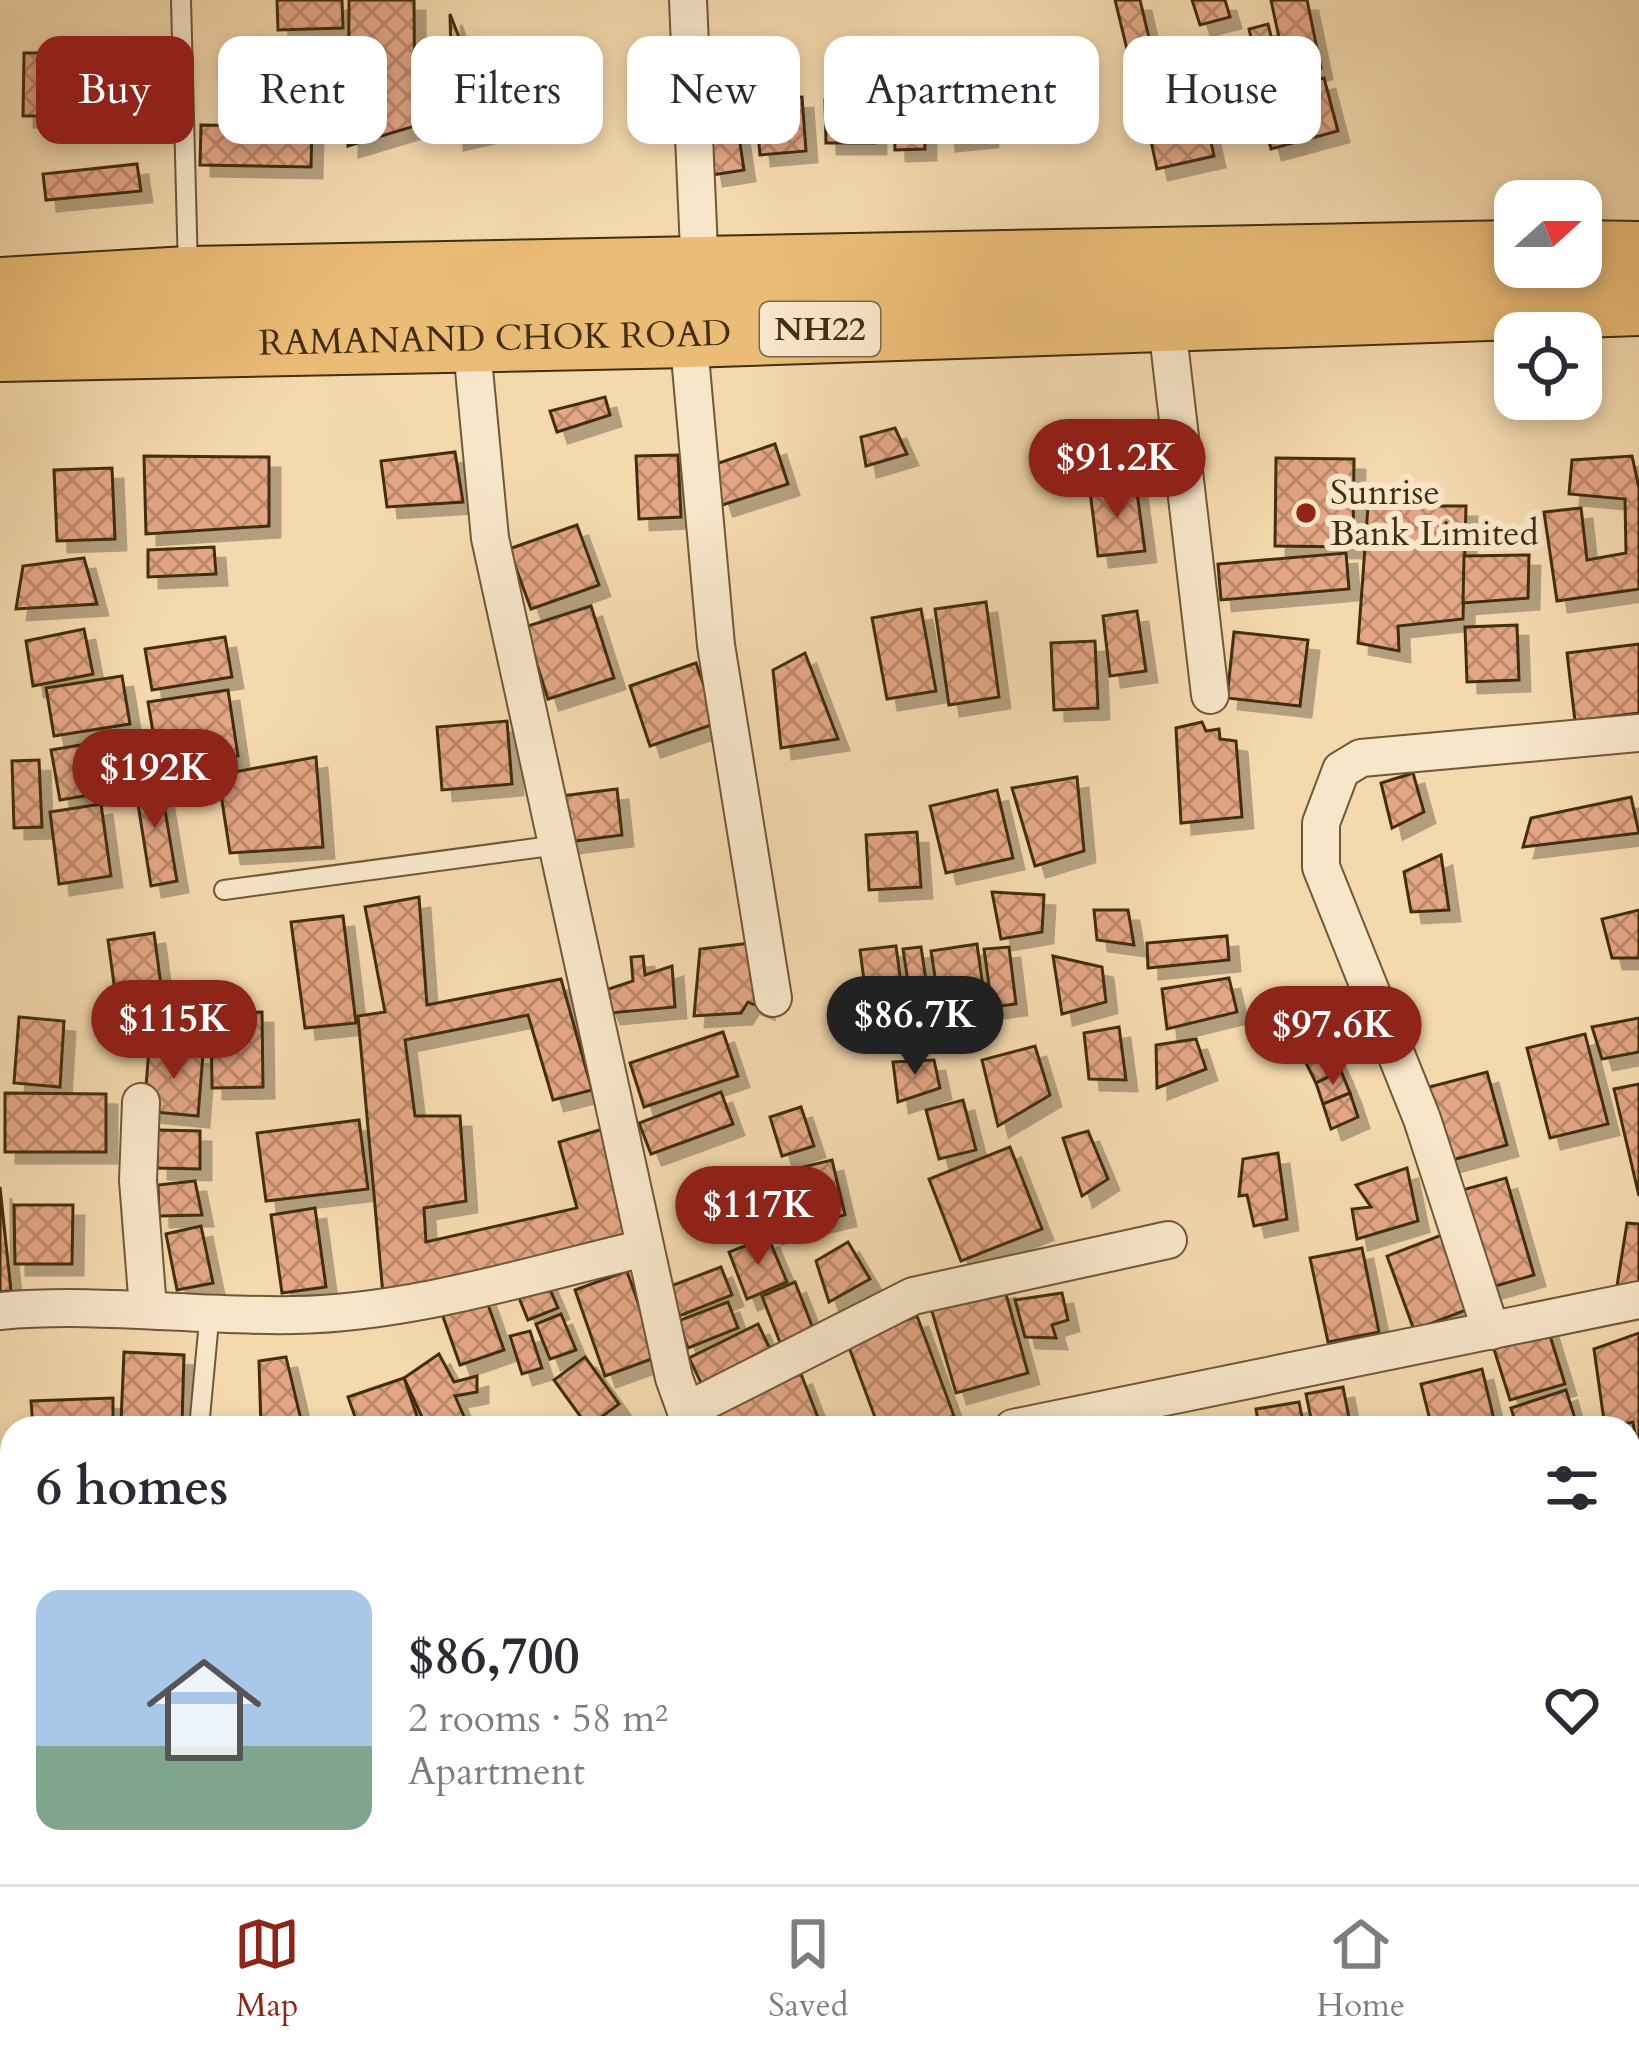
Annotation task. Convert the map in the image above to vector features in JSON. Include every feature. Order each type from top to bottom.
[{"type":"highway","points":[[1602,254],[1639,255]]},
{"type":"highway","name":"RAMANAND CHOK ROAD","points":[[0,348],[471,338],[694,304],[1494,255]]},
{"type":"highway","name":"RAMANAND CHOK ROAD","points":[[0,291],[188,280],[694,304],[1166,317],[1639,302]]},
{"type":"street","points":[[688,0],[694,304],[716,645],[773,998]]},
{"type":"street","points":[[1166,317],[1210,695]]},
{"type":"street","points":[[471,338],[490,538],[645,1249],[688,1416]]},
{"type":"street","points":[[1491,1331],[1422,1119],[1321,866],[1321,823],[1341,770],[1361,758],[1639,733]]},
{"type":"street","points":[[141,1102],[138,1180],[148,1309]]},
{"type":"street","points":[[696,1416],[913,1296],[1168,1240]]},
{"type":"street","points":[[0,1311],[148,1309],[293,1315],[378,1307],[645,1249]]},
{"type":"street","points":[[1072,1416],[1639,1300]]},
{"type":"lane","points":[[181,0],[188,280]]},
{"type":"lane","points":[[224,890],[558,844]]},
{"type":"lane","points":[[200,1416],[211,1310]]},
{"type":"building","points":[[277,0],[342,0],[343,28],[278,30]]},
{"type":"building","points":[[349,0],[414,0],[411,127],[387,134],[387,36],[349,36]]},
{"type":"building","points":[[1115,0],[1140,0],[1149,36],[1124,36]]},
{"type":"building","points":[[1192,0],[1225,0],[1230,17],[1200,25]]},
{"type":"building","points":[[1271,0],[1307,0],[1314,36],[1279,36]]},
{"type":"building","points":[[1268,24],[1271,36],[1251,36],[1249,29]]},
{"type":"building","points":[[24,53],[36,53],[36,116],[23,116]]},
{"type":"building","points":[[1321,79],[1338,131],[1321,136]]},
{"type":"building","points":[[800,97],[806,151],[760,155],[759,144],[800,144]]},
{"type":"building","points":[[201,125],[218,125],[218,144],[312,144],[311,167],[200,165]]},
{"type":"building","points":[[707,144],[740,144],[744,170],[712,175]]},
{"type":"building","points":[[895,144],[925,144],[925,149],[895,150]]},
{"type":"building","points":[[1152,144],[1211,144],[1214,156],[1157,169]]},
{"type":"building","points":[[137,164],[141,191],[46,200],[43,174]]},
{"type":"building","points":[[605,397],[610,415],[557,432],[550,411]]},
{"type":"building","points":[[895,428],[907,454],[866,466],[861,437]]},
{"type":"building","points":[[775,444],[788,484],[722,505],[710,466]]},
{"type":"building","points":[[455,452],[463,502],[387,507],[381,461]]},
{"type":"building","points":[[678,455],[681,517],[639,519],[636,456]]},
{"type":"building","points":[[144,456],[269,457],[269,526],[146,534]]},
{"type":"building","points":[[1632,456],[1639,488],[1639,589],[1557,601],[1544,512],[1581,508],[1587,560],[1626,553],[1625,499],[1569,494],[1572,460]]},
{"type":"building","points":[[1276,458],[1354,459],[1353,547],[1275,546]]},
{"type":"building","points":[[112,468],[115,539],[57,541],[54,470]]},
{"type":"building","points":[[1136,485],[1145,551],[1098,556],[1090,491]]},
{"type":"building","points":[[1368,506],[1466,506],[1463,619],[1398,626],[1399,651],[1358,643]]},
{"type":"building","points":[[577,525],[599,585],[531,609],[509,549]]},
{"type":"building","points":[[214,547],[216,574],[148,577],[148,550]]},
{"type":"building","points":[[1346,553],[1349,589],[1221,600],[1218,564]]},
{"type":"building","points":[[1529,555],[1528,598],[1463,603],[1464,556]]},
{"type":"building","points":[[84,558],[97,604],[16,609],[23,566]]},
{"type":"building","points":[[986,602],[999,697],[949,705],[935,609]]},
{"type":"building","points":[[591,606],[614,678],[548,699],[525,627]]},
{"type":"building","points":[[921,609],[936,691],[887,699],[872,618]]},
{"type":"building","points":[[1137,611],[1146,671],[1110,676],[1103,616]]},
{"type":"building","points":[[1517,625],[1519,680],[1467,682],[1465,627]]},
{"type":"building","points":[[84,629],[93,674],[33,686],[26,641]]},
{"type":"building","points":[[1234,632],[1308,640],[1300,706],[1227,698]]},
{"type":"building","points":[[225,637],[232,677],[152,690],[145,649]]},
{"type":"building","points":[[1095,641],[1098,708],[1054,710],[1051,643]]},
{"type":"building","points":[[1639,644],[1639,713],[1575,721],[1567,653]]},
{"type":"building","points":[[805,653],[838,739],[781,748],[773,670]]},
{"type":"building","points":[[696,663],[717,723],[650,746],[630,686]]},
{"type":"building","points":[[122,676],[130,724],[54,736],[46,688]]},
{"type":"building","points":[[228,690],[238,756],[159,768],[148,702]]},
{"type":"building","points":[[507,721],[512,784],[442,790],[437,727]]},
{"type":"building","points":[[1202,722],[1206,731],[1219,729],[1220,739],[1236,741],[1242,817],[1181,823],[1176,728]]},
{"type":"building","points":[[116,739],[125,789],[60,800],[51,750]]},
{"type":"building","points":[[316,757],[323,847],[230,853],[218,775]]},
{"type":"building","points":[[39,760],[42,827],[14,828],[12,761]]},
{"type":"building","points":[[1413,773],[1424,812],[1392,828],[1381,783]]},
{"type":"building","points":[[159,775],[177,881],[151,886],[134,779]]},
{"type":"building","points":[[1077,777],[1084,851],[1035,866],[1012,788]]},
{"type":"building","points":[[617,789],[622,835],[568,842],[561,796]]},
{"type":"building","points":[[997,790],[1013,858],[946,873],[930,806]]},
{"type":"building","points":[[1631,797],[1639,833],[1523,847],[1531,818]]},
{"type":"building","points":[[101,804],[111,876],[59,884],[50,812]]},
{"type":"building","points":[[917,832],[921,887],[869,890],[866,835]]},
{"type":"building","points":[[1441,855],[1449,910],[1411,912],[1404,872]]},
{"type":"building","points":[[992,892],[1044,895],[1042,932],[1001,939]]},
{"type":"building","points":[[419,897],[427,1005],[561,979],[592,1090],[553,1100],[528,1015],[405,1040],[415,1116],[460,1116],[466,1201],[424,1208],[426,1242],[577,1208],[559,1142],[603,1129],[628,1242],[383,1295],[358,1016],[385,1012],[365,907]]},
{"type":"building","points":[[1094,910],[1128,910],[1134,945],[1097,940]]},
{"type":"building","points":[[1639,910],[1639,958],[1612,958],[1602,919]]},
{"type":"building","points":[[343,916],[356,1023],[305,1028],[291,922]]},
{"type":"building","points":[[154,933],[165,1015],[119,1021],[108,940]]},
{"type":"building","points":[[1227,936],[1229,960],[1148,968],[1147,943]]},
{"type":"building","points":[[751,943],[763,1008],[748,1002],[741,1013],[694,1016],[700,949]]},
{"type":"building","points":[[977,944],[986,1009],[941,1016],[931,951]]},
{"type":"building","points":[[896,946],[905,1014],[869,1019],[860,950]]},
{"type":"building","points":[[921,947],[932,1020],[914,1022],[903,949]]},
{"type":"building","points":[[1009,947],[1016,1004],[992,1007],[984,949]]},
{"type":"building","points":[[643,956],[645,975],[672,966],[675,1007],[610,1013],[600,992],[633,981],[631,957]]},
{"type":"building","points":[[1053,956],[1102,967],[1106,1002],[1062,1014]]},
{"type":"building","points":[[1229,978],[1237,1012],[1167,1029],[1162,989]]},
{"type":"building","points":[[262,1012],[263,1087],[212,1088],[211,1013]]},
{"type":"building","points":[[19,1017],[64,1021],[60,1087],[14,1083]]},
{"type":"building","points":[[1639,1018],[1639,1052],[1602,1059],[1592,1027]]},
{"type":"building","points":[[1119,1027],[1126,1080],[1089,1079],[1084,1033]]},
{"type":"building","points":[[723,1032],[738,1076],[644,1107],[630,1063]]},
{"type":"building","points":[[1585,1034],[1608,1124],[1550,1138],[1527,1048]]},
{"type":"building","points":[[1196,1039],[1206,1069],[1157,1088],[1156,1045]]},
{"type":"building","points":[[1035,1046],[1050,1095],[998,1126],[982,1060]]},
{"type":"building","points":[[1330,1048],[1341,1071],[1316,1083],[1304,1059]]},
{"type":"building","points":[[149,1049],[203,1054],[198,1116],[144,1111]]},
{"type":"building","points":[[934,1060],[940,1088],[898,1102],[893,1062]]},
{"type":"building","points":[[1341,1071],[1350,1093],[1323,1104],[1316,1083]]},
{"type":"building","points":[[1487,1072],[1507,1145],[1449,1161],[1429,1087]]},
{"type":"building","points":[[1639,1084],[1639,1196],[1614,1089]]},
{"type":"building","points":[[721,1092],[733,1124],[651,1154],[639,1123]]},
{"type":"building","points":[[5,1093],[106,1094],[106,1152],[5,1152]]},
{"type":"building","points":[[1350,1093],[1358,1117],[1331,1129],[1323,1104]]},
{"type":"building","points":[[963,1100],[976,1150],[939,1159],[926,1110]]},
{"type":"building","points":[[801,1107],[814,1146],[782,1156],[770,1117]]},
{"type":"building","points":[[359,1120],[368,1189],[266,1201],[257,1133]]},
{"type":"building","points":[[157,1130],[200,1131],[200,1169],[157,1168]]},
{"type":"building","points":[[1088,1131],[1108,1179],[1082,1196],[1063,1138]]},
{"type":"building","points":[[1010,1147],[1042,1229],[961,1261],[929,1179]]},
{"type":"building","points":[[1278,1153],[1287,1219],[1254,1226],[1247,1195],[1239,1196],[1243,1159]]},
{"type":"building","points":[[832,1160],[845,1215],[771,1233],[757,1178]]},
{"type":"building","points":[[1407,1168],[1418,1221],[1357,1239],[1352,1209],[1371,1207],[1356,1185]]},
{"type":"building","points":[[1506,1178],[1534,1275],[1482,1290],[1455,1192]]},
{"type":"building","points":[[195,1181],[202,1215],[159,1216],[158,1185]]},
{"type":"building","points":[[0,1187],[11,1291],[0,1292]]},
{"type":"building","points":[[14,1205],[73,1205],[72,1264],[15,1264]]},
{"type":"building","points":[[315,1208],[326,1287],[282,1293],[271,1215]]},
{"type":"building","points":[[1627,1223],[1639,1224],[1639,1284],[1617,1286]]},
{"type":"building","points":[[201,1226],[213,1283],[177,1290],[166,1234]]},
{"type":"building","points":[[1447,1233],[1474,1307],[1414,1330],[1387,1256]]},
{"type":"building","points":[[768,1237],[787,1282],[747,1299],[729,1252]]},
{"type":"building","points":[[848,1242],[870,1279],[829,1302],[816,1261]]},
{"type":"building","points":[[1362,1248],[1379,1332],[1328,1342],[1310,1258]]},
{"type":"building","points":[[721,1267],[732,1295],[679,1316],[668,1287]]},
{"type":"building","points":[[627,1271],[657,1357],[605,1376],[575,1290]]},
{"type":"building","points":[[546,1280],[558,1308],[528,1320],[517,1293]]},
{"type":"building","points":[[795,1282],[814,1331],[781,1345],[762,1296]]},
{"type":"building","points":[[1004,1287],[1028,1373],[956,1393],[931,1308]]},
{"type":"building","points":[[1062,1293],[1068,1320],[1052,1325],[1056,1338],[1025,1337],[1015,1300]]},
{"type":"building","points":[[485,1296],[504,1350],[460,1365],[441,1311]]},
{"type":"building","points":[[728,1302],[738,1328],[688,1348],[678,1321]]},
{"type":"building","points":[[561,1314],[576,1350],[550,1359],[536,1324]]},
{"type":"building","points":[[917,1316],[954,1416],[875,1416],[847,1342]]},
{"type":"building","points":[[758,1324],[773,1355],[704,1389],[689,1358]]},
{"type":"building","points":[[1547,1326],[1565,1384],[1510,1400],[1492,1343]]},
{"type":"building","points":[[530,1331],[542,1368],[522,1374],[510,1336]]},
{"type":"building","points":[[1639,1333],[1639,1416],[1603,1416],[1594,1349]]},
{"type":"building","points":[[124,1352],[184,1355],[182,1416],[121,1416]]},
{"type":"building","points":[[439,1354],[454,1382],[477,1376],[477,1392],[455,1396],[464,1416],[421,1416],[404,1378]]},
{"type":"building","points":[[286,1357],[300,1416],[261,1416],[259,1361]]},
{"type":"building","points":[[585,1357],[619,1404],[603,1416],[580,1416],[554,1380]]},
{"type":"building","points":[[1482,1369],[1493,1416],[1429,1416],[1421,1384]]},
{"type":"building","points":[[801,1374],[817,1416],[705,1416],[703,1411]]},
{"type":"building","points":[[404,1378],[417,1416],[355,1416],[348,1397]]},
{"type":"building","points":[[1343,1387],[1349,1416],[1311,1416],[1306,1394]]},
{"type":"building","points":[[1566,1390],[1574,1416],[1513,1416],[1511,1408]]},
{"type":"building","points":[[113,1398],[113,1416],[32,1416],[31,1401]]},
{"type":"building","points":[[1299,1402],[1302,1416],[1257,1416],[1256,1409]]},
{"type":"place","name":"Sunrise Bank Limited","points":[[1306,513]]}]
